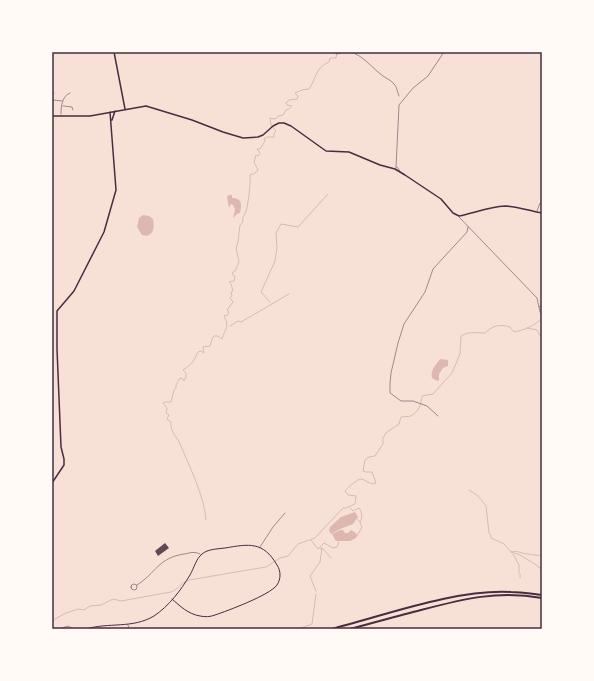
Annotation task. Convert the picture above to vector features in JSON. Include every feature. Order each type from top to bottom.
[{"type":"highway","points":[[331,629],[428,603],[465,595],[510,591],[542,595]]},
{"type":"highway","points":[[350,629],[475,597],[511,595],[542,598]]},
{"type":"main road","points":[[114,52],[125,109]]},
{"type":"main road","points":[[52,116],[90,116],[115,110],[150,106],[238,137],[258,137],[266,133],[273,126],[279,123],[284,123],[303,134],[326,151],[349,152],[401,172],[441,199],[453,213],[459,216],[503,206],[542,213]]},
{"type":"main road","points":[[111,122],[115,110]]},
{"type":"main road","points":[[52,483],[62,468],[64,461],[61,447],[57,311],[74,291],[104,232],[116,185],[110,112]]},
{"type":"street","points":[[395,170],[399,105],[413,88],[428,76],[444,52]]},
{"type":"street","points":[[61,115],[63,101],[70,93]]},
{"type":"street","points":[[53,100],[63,101]]},
{"type":"street","points":[[62,106],[72,106],[73,110]]},
{"type":"street","points":[[396,166],[401,172]]},
{"type":"street","points":[[536,212],[540,203],[542,203]]},
{"type":"street","points":[[459,216],[459,218],[537,298],[542,315]]},
{"type":"street","points":[[438,416],[427,406],[413,401],[401,400],[390,393],[390,384],[399,338],[404,324],[425,292],[433,269],[467,232],[468,227]]},
{"type":"street","points":[[260,547],[273,526],[285,513]]},
{"type":"street","points":[[86,629],[128,625],[141,622],[154,616],[172,599],[188,578],[201,555],[212,550],[244,545],[260,547],[269,553],[280,570],[280,580],[273,590],[215,615],[202,617],[190,613],[172,599]]},
{"type":"street","points":[[137,586],[159,564],[168,558],[175,555],[192,552],[201,555]]},
{"type":"street","points":[[128,625],[129,629]]},
{"type":"street","points":[[58,629],[68,626],[74,629]]},
{"type":"path","points":[[333,52],[337,54],[344,52]]},
{"type":"path","points":[[350,52],[359,56],[384,77],[391,80],[396,85],[398,96]]},
{"type":"shaded area","points":[[232,195],[232,198],[238,199],[241,204],[240,213],[233,218],[235,209],[231,204],[229,208],[227,197]]},
{"type":"shaded area","points":[[143,215],[149,216],[153,219],[153,231],[147,236],[142,235],[137,227],[139,218]]},
{"type":"shaded area","points":[[440,359],[448,360],[448,366],[443,368],[439,374],[439,380],[437,381],[432,378],[432,372]]},
{"type":"shaded area","points":[[355,512],[358,517],[353,524],[331,534],[329,531],[330,527],[341,517]]},
{"type":"shaded area","points":[[340,530],[348,533],[351,530],[356,533],[357,536],[350,541],[336,541],[332,534]]},
{"type":"building","points":[[165,543],[169,548],[158,556],[155,551]]},
{"type":"waterway","points":[[206,520],[203,502],[196,482],[180,444],[172,431],[171,422],[167,419],[169,415],[166,413],[167,408],[163,403],[171,402],[174,390],[180,378],[184,381],[186,377],[186,373],[183,370],[191,364],[198,352],[201,351],[204,353],[203,347],[210,346],[214,336],[218,336],[222,339],[226,330],[227,323],[224,316],[227,316],[229,312],[227,310],[233,302],[230,298],[232,296],[231,292],[233,291],[229,282],[234,281],[235,276],[232,273],[235,271],[239,262],[236,248],[240,225],[243,222],[243,217],[247,208],[250,176],[258,170],[254,162],[256,155],[258,156],[260,153],[257,149],[260,149],[265,141],[264,139],[267,137],[274,137],[274,133],[276,131],[271,125],[270,118],[274,119],[283,115],[286,110],[292,106],[287,105],[286,103],[289,100],[297,99],[298,96],[295,93],[309,89],[321,67],[329,62],[330,58],[336,58],[337,52]]},
{"type":"waterway","points":[[270,302],[261,292],[275,261],[277,248],[276,233],[281,224],[298,227],[328,194]]},
{"type":"waterway","points":[[230,326],[238,321],[241,322],[289,294]]},
{"type":"waterway","points":[[52,623],[55,619],[66,613],[78,609],[84,610],[90,606],[101,605],[113,599],[121,601],[171,592],[189,580],[266,567],[280,558],[288,556],[298,544],[315,538],[343,508],[355,504],[356,496],[348,495],[345,491],[352,484],[360,479],[372,484],[376,483],[372,472],[363,471],[365,460],[369,457],[375,456],[383,444],[383,438],[387,432],[399,424],[401,417],[411,416],[414,414],[419,408],[422,396],[433,394],[452,373],[460,354],[461,336],[470,333],[485,333],[491,328],[500,325],[510,327],[514,332],[529,327],[542,318]]},
{"type":"waterway","points":[[527,328],[537,330],[542,339]]},
{"type":"waterway","points":[[469,490],[478,496],[486,506],[489,533],[491,538],[504,544],[511,552],[520,555],[538,566]]},
{"type":"waterway","points":[[350,508],[353,511],[359,508],[362,514],[360,523],[362,527],[357,536]]},
{"type":"waterway","points":[[357,519],[360,522]]},
{"type":"waterway","points":[[311,540],[318,549],[324,543],[333,548],[337,547],[339,542]]},
{"type":"waterway","points":[[320,548],[323,549],[331,558]]},
{"type":"waterway","points":[[316,591],[310,576],[320,562],[322,548]]},
{"type":"waterway","points":[[511,552],[516,551],[542,556]]},
{"type":"waterway","points":[[513,554],[519,565],[519,573]]},
{"type":"waterway","points":[[538,567],[542,569]]},
{"type":"waterway","points":[[298,629],[312,624],[316,594]]}]
